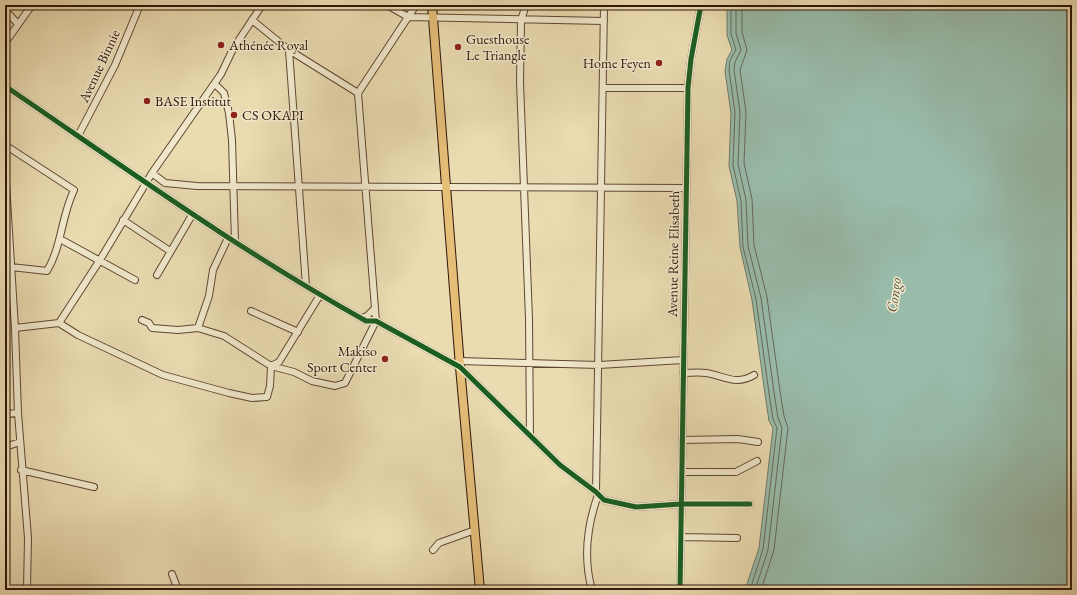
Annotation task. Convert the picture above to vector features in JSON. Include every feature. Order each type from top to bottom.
[{"type":"main road","points":[[432,5],[460,364],[480,590]]},
{"type":"street","points":[[5,43],[32,5]]},
{"type":"street","name":"Avenue Binnie","points":[[78,136],[115,65],[140,5]]},
{"type":"street","points":[[59,323],[100,260],[152,173],[215,84],[233,49],[262,5]]},
{"type":"street","points":[[387,5],[408,17],[604,21]]},
{"type":"street","points":[[142,320],[149,323],[152,328],[178,330],[198,328],[224,336],[272,366],[294,372],[312,381],[342,386],[351,375],[376,321],[358,93],[416,5]]},
{"type":"street","points":[[526,5],[521,20],[520,90],[530,363],[530,435]]},
{"type":"street","points":[[592,590],[588,577],[587,539],[597,493],[604,5]]},
{"type":"street","name":"Avenue Reine Elisabeth","points":[[680,590],[688,88],[690,58],[701,5]]},
{"type":"street","points":[[5,10],[18,24]]},
{"type":"street","points":[[252,20],[289,50],[358,93]]},
{"type":"street","points":[[289,50],[306,286]]},
{"type":"street","points":[[215,84],[224,93],[229,114],[235,242]]},
{"type":"street","points":[[5,86],[192,215],[320,295],[366,321],[376,321],[460,364],[560,466],[609,502],[636,507],[681,504],[750,504]]},
{"type":"street","points":[[604,88],[688,88]]},
{"type":"street","points":[[5,145],[74,190],[59,232],[60,239],[47,271],[11,267]]},
{"type":"street","points":[[5,167],[15,328],[21,470],[28,538],[27,590]]},
{"type":"street","points":[[152,173],[165,184],[233,187],[365,186],[686,188]]},
{"type":"street","points":[[157,275],[192,215]]},
{"type":"street","points":[[123,220],[170,251]]},
{"type":"street","points":[[221,234],[235,228]]},
{"type":"street","points":[[198,328],[209,296],[213,270],[228,238]]},
{"type":"street","points":[[60,239],[135,280]]},
{"type":"street","points":[[293,278],[304,270]]},
{"type":"street","points":[[272,366],[279,362],[320,295]]},
{"type":"street","points":[[362,318],[367,316],[374,309]]},
{"type":"street","points":[[251,311],[298,332]]},
{"type":"street","points":[[15,328],[59,323],[78,336],[163,376],[252,398],[267,397],[270,386],[272,366]]},
{"type":"street","points":[[460,364],[530,363],[599,365],[683,360]]},
{"type":"street","points":[[683,373],[706,373],[724,379],[744,381],[754,375]]},
{"type":"street","points":[[5,414],[18,413]]},
{"type":"street","points":[[682,440],[738,439],[758,442]]},
{"type":"street","points":[[5,447],[20,442]]},
{"type":"street","points":[[682,472],[736,472],[757,461]]},
{"type":"street","points":[[21,470],[94,487]]},
{"type":"street","points":[[433,550],[439,543],[475,530]]},
{"type":"street","points":[[681,537],[737,538]]},
{"type":"street","points":[[172,574],[178,590]]},
{"type":"water","name":"Congo","points":[[727,5],[1072,5],[1072,590],[745,590],[759,548],[773,428],[769,421],[752,300],[740,247],[737,201],[729,166],[731,113],[725,71],[727,59],[732,50],[727,35]]},
{"type":"cycle path","points":[[680,590],[688,88],[691,59],[701,5]]},
{"type":"cycle path","points":[[5,86],[183,208],[273,266],[366,321],[376,321],[460,367],[560,465],[596,492],[604,500],[636,507],[681,504],[750,504]]},
{"type":"place","name":"Athénée Royal","points":[[221,45]]},
{"type":"place","name":"Guesthouse Le Triangle","points":[[458,47]]},
{"type":"place","name":"Home Feyen","points":[[659,63]]},
{"type":"place","name":"BASE Institut","points":[[147,101]]},
{"type":"place","name":"CS OKAPI","points":[[234,115]]},
{"type":"place","name":"Makiso Sport Center","points":[[385,359]]}]
